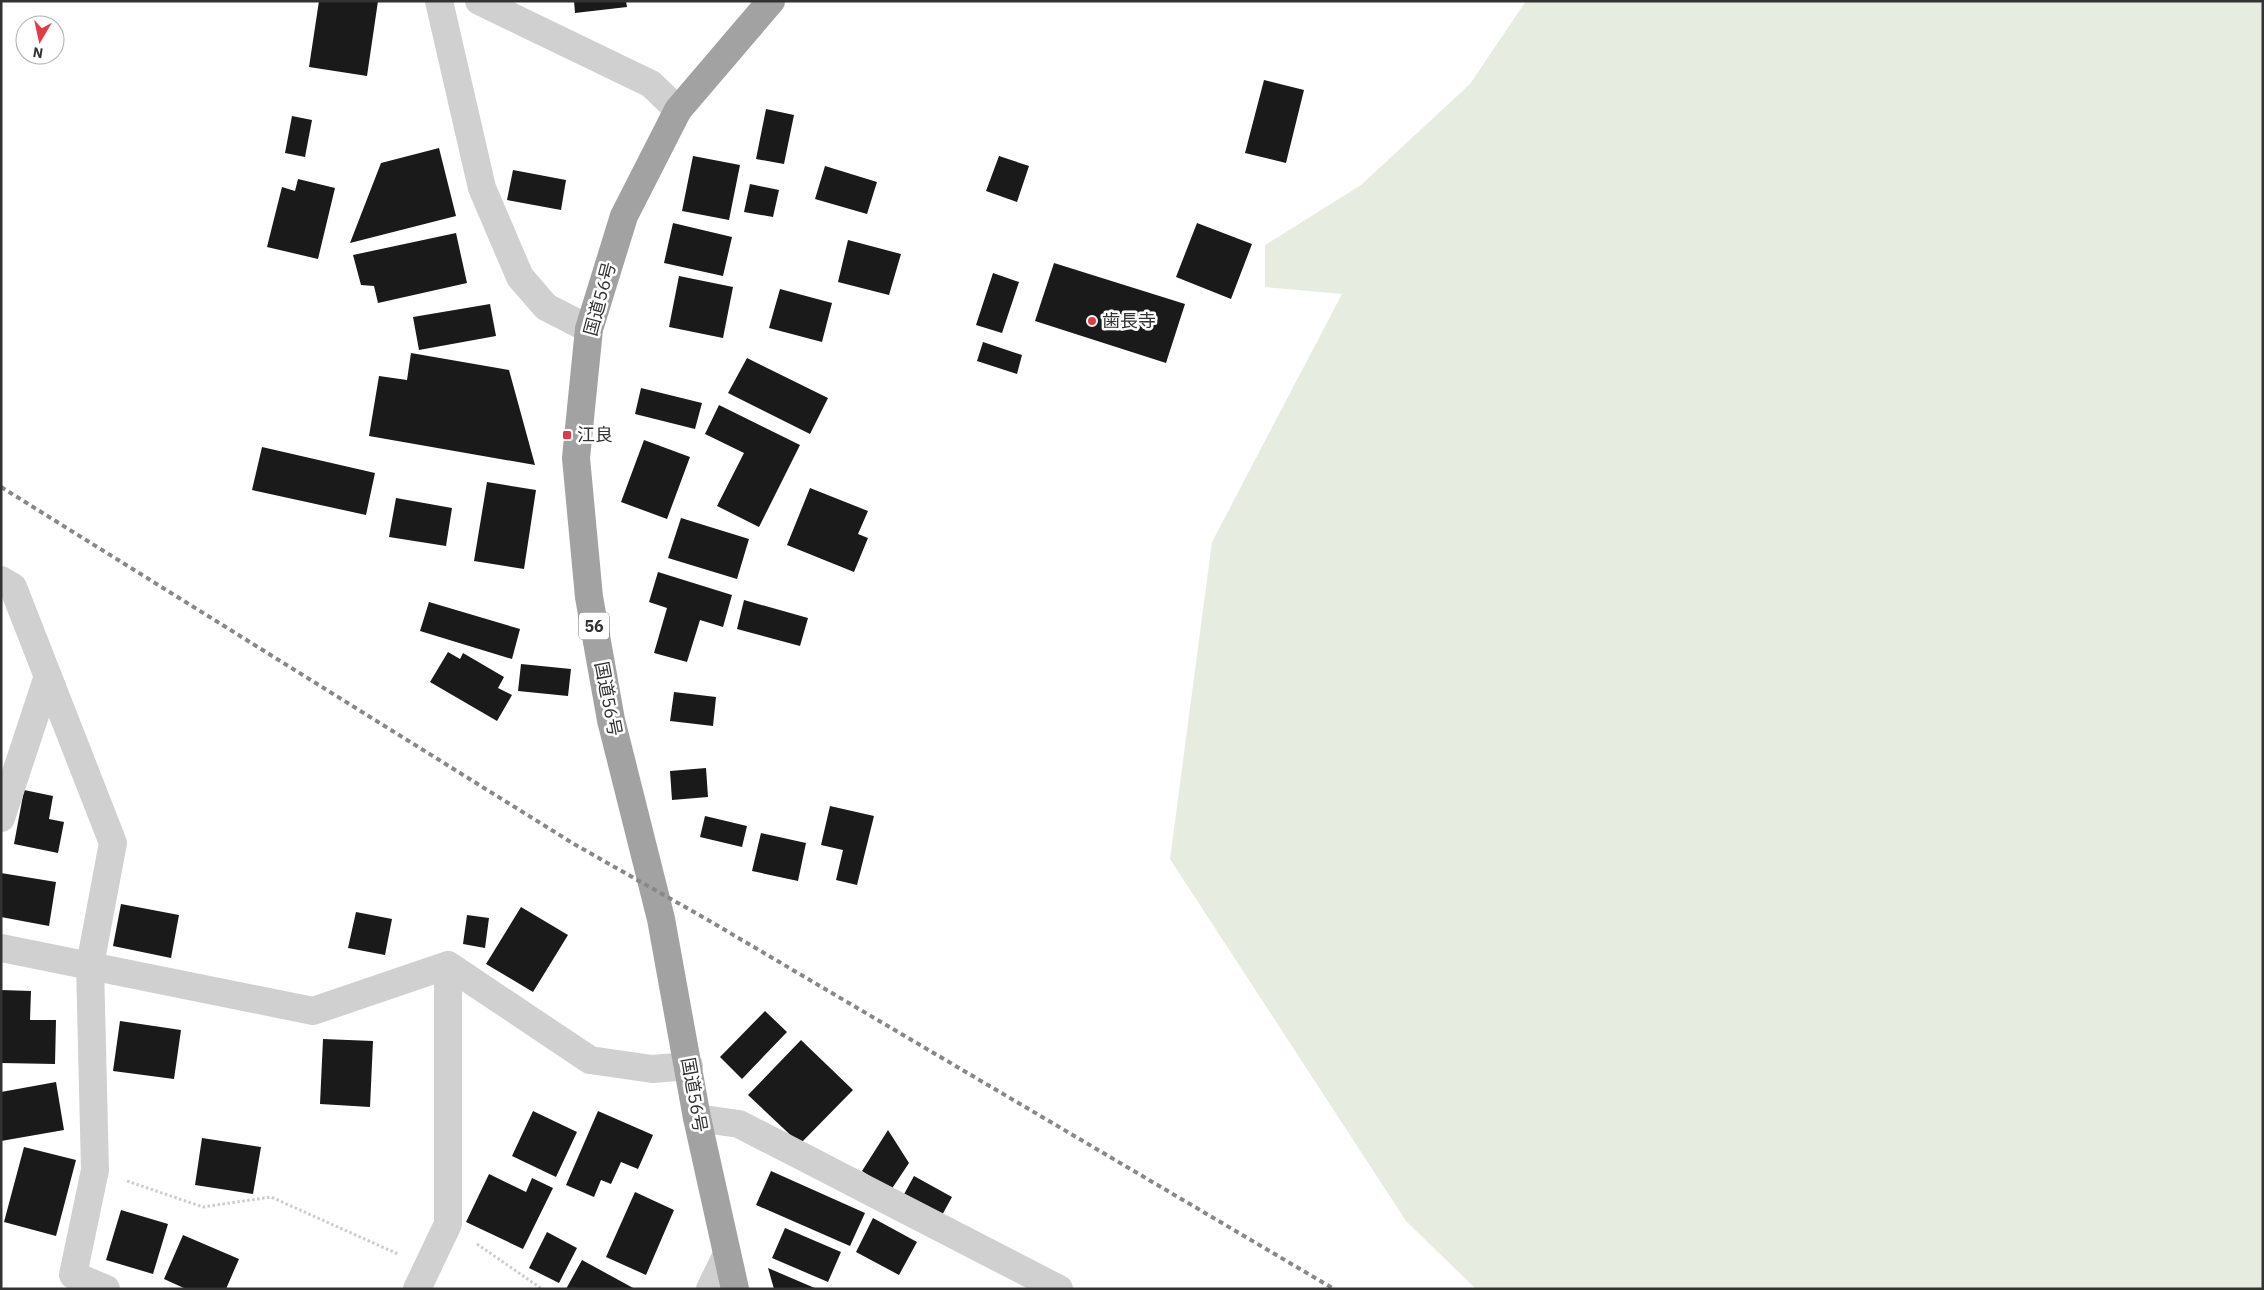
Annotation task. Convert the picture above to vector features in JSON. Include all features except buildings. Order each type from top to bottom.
[{"type":"highway","name":"国道56号","points":[[735,1289],[697,1118],[661,920],[611,720],[589,597],[576,458],[589,330],[624,216],[678,110],[771,1]]},
{"type":"street","points":[[439,1],[482,188],[520,277],[546,307],[589,330]]},
{"type":"street","points":[[478,1],[651,84],[678,110]]},
{"type":"street","points":[[1,580],[13,587],[113,843],[90,965],[96,1170],[73,1275],[106,1289]]},
{"type":"street","points":[[1,818],[48,676]]},
{"type":"street","points":[[1,948],[313,1011],[448,964]]},
{"type":"street","points":[[448,964],[590,1060],[652,1069],[689,1066]]},
{"type":"street","points":[[422,1278],[448,1224],[448,964]]},
{"type":"street","points":[[697,1118],[739,1124],[1059,1289]]},
{"type":"street","points":[[710,1289],[727,1254]]},
{"type":"path","points":[[96,1170],[203,1207],[271,1197],[422,1278]]},
{"type":"path","points":[[448,1224],[542,1289]]},
{"type":"shaded area","points":[[1526,1],[2263,1],[2263,1289],[1476,1289],[1406,1221],[1170,859],[1212,542],[1342,294],[1265,287],[1265,245],[1361,185],[1470,84]]},
{"type":"railway","points":[[1,487],[574,844],[708,920],[1334,1289]]},
{"type":"place","name":"歯長寺","points":[[1092,321]]},
{"type":"place","name":"江良","points":[[567,435]]}]
